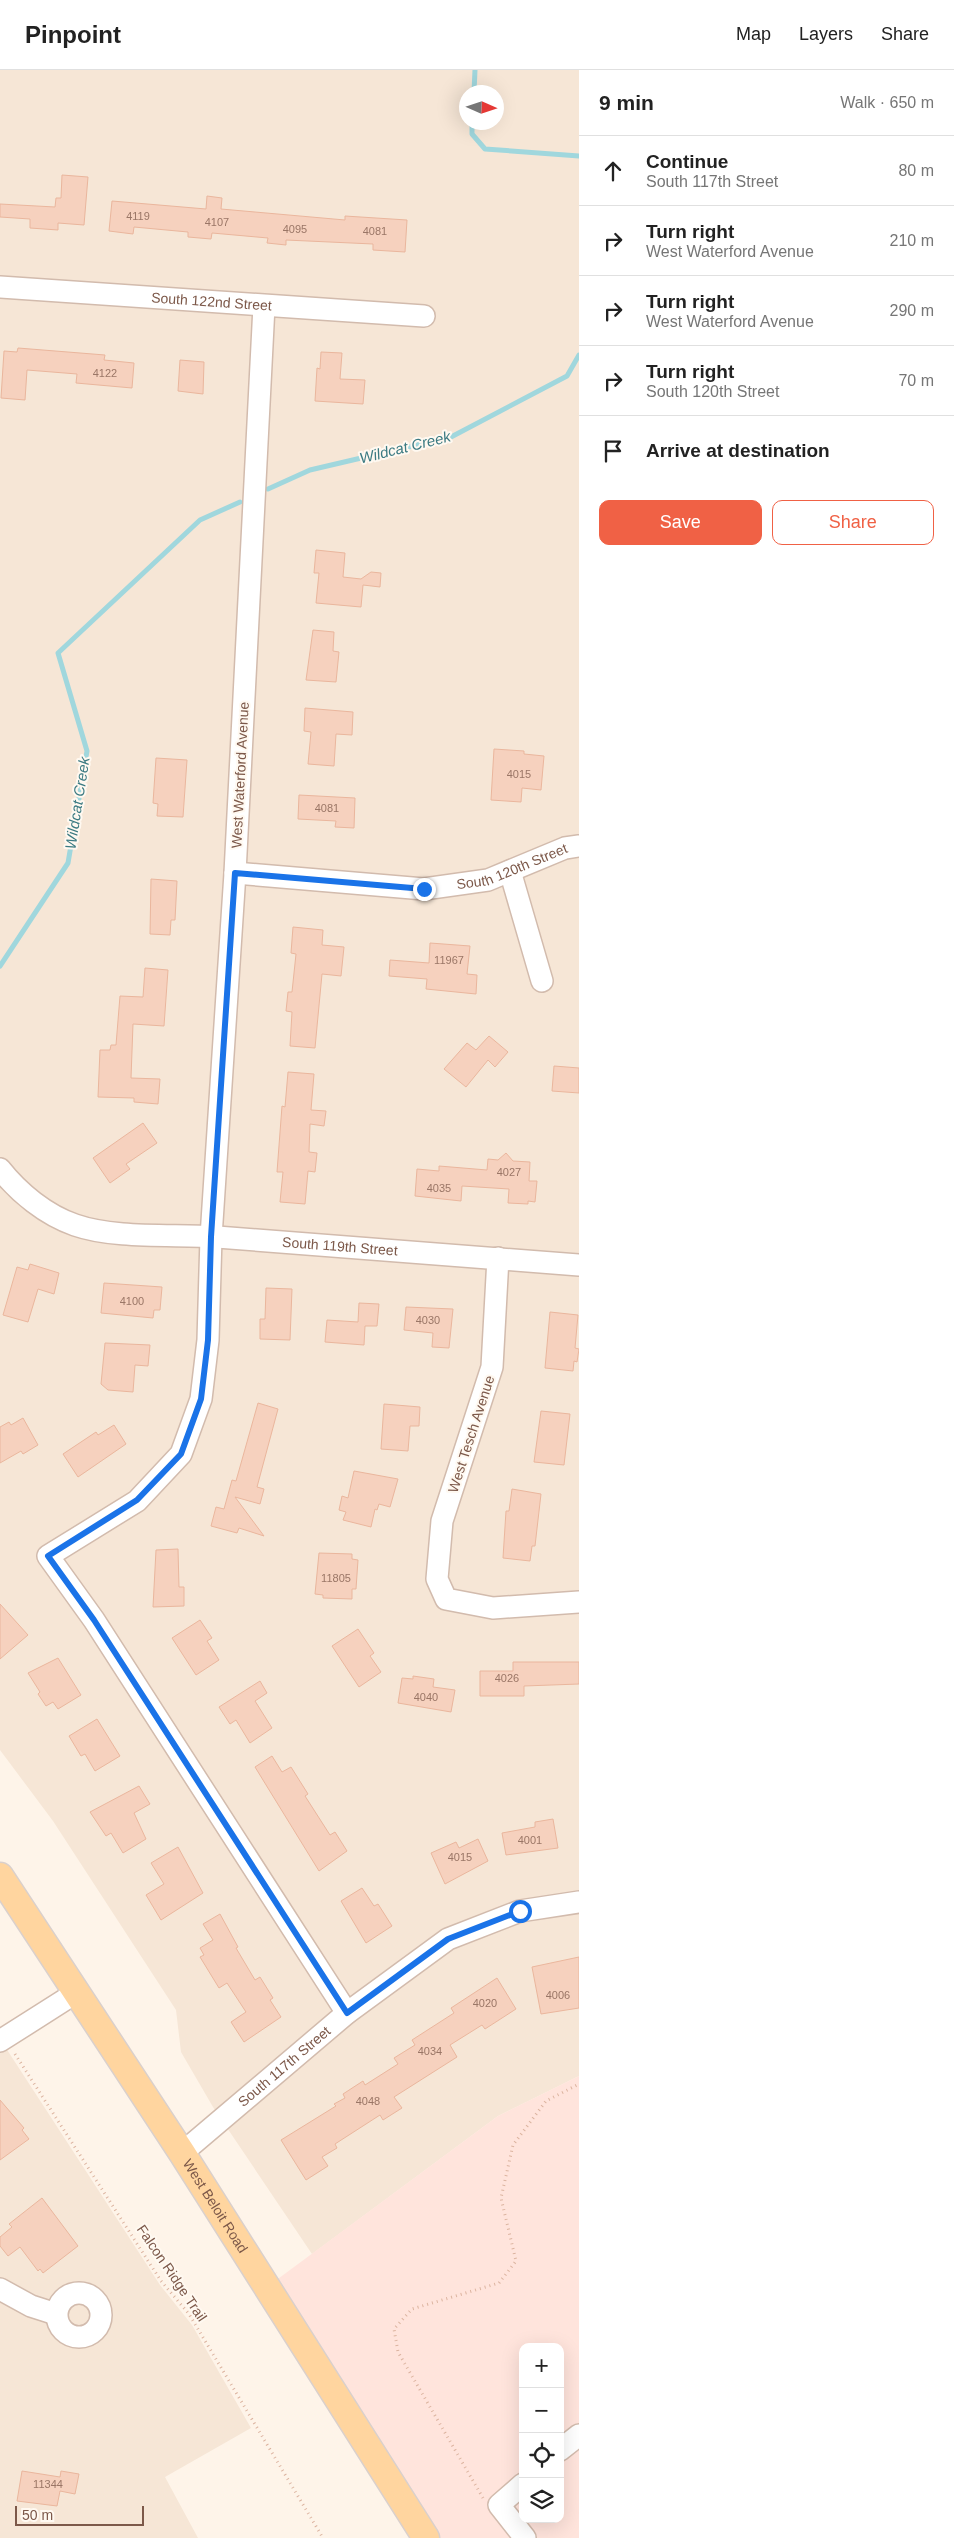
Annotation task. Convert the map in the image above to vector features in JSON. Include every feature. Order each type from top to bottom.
[{"type":"main road","name":"West Beloit Road","points":[[0,1876],[182,2153],[426,2538]]},
{"type":"street","name":"South 122nd Street","points":[[0,287],[424,316]]},
{"type":"street","name":"West Waterford Avenue","points":[[264,306],[235,873],[211,1237],[208,1340],[201,1399],[181,1454],[137,1500],[48,1556],[94,1620],[347,2013]]},
{"type":"street","name":"South 120th Street","points":[[235,873],[424,889],[488,880],[565,848],[579,846]]},
{"type":"street","points":[[510,871],[542,981]]},
{"type":"street","name":"South 119th Street","points":[[0,1169],[16,1189],[48,1211],[74,1225],[100,1231],[211,1237],[579,1265]]},
{"type":"street","name":"West Tesch Avenue","points":[[498,1258],[492,1367],[442,1520],[436,1579],[446,1598],[452,1601],[492,1608],[579,1602]]},
{"type":"street","name":"South 117th Street","points":[[182,2153],[347,2013],[448,1939],[520,1911],[579,1902]]},
{"type":"street","points":[[6,2045],[77,1992]]},
{"type":"street","points":[[0,2289],[31,2306],[56,2314]]},
{"type":"street","points":[[564,2447],[579,2435]]},
{"type":"street","points":[[519,2488],[499,2505],[525,2538]]},
{"type":"path","name":"Falcon Ridge Trail","points":[[6,2045],[161,2281],[189,2314],[323,2538]]},
{"type":"path","points":[[485,2503],[398,2352],[394,2329],[412,2309],[463,2292],[500,2284],[516,2261],[501,2198],[513,2145],[546,2101],[579,2084]]},
{"type":"shaded area","points":[[0,70],[579,70],[579,2076],[498,2116],[312,2254],[213,2107],[181,2052],[176,2010],[53,1821],[0,1750]]},
{"type":"shaded area","points":[[0,2039],[160,2285],[192,2325],[251,2428],[165,2477],[198,2538],[0,2538]]},
{"type":"shaded area","points":[[579,2076],[579,2538],[438,2538],[267,2287],[498,2116]]},
{"type":"building","points":[[62,175],[88,177],[84,225],[58,223],[58,230],[30,228],[30,219],[0,217],[0,204],[55,207],[56,198],[61,198]]},
{"type":"building","points":[[207,196],[222,198],[221,209],[345,220],[345,216],[407,220],[405,252],[373,250],[373,244],[286,240],[286,245],[267,243],[268,238],[212,233],[211,239],[188,237],[188,232],[134,227],[133,234],[109,231],[112,201],[206,209]]},
{"type":"building","points":[[18,348],[105,355],[104,360],[134,363],[132,388],[76,383],[77,374],[27,370],[25,400],[1,398],[4,351],[17,352]]},
{"type":"building","points":[[321,352],[342,353],[340,379],[365,380],[363,404],[315,401],[317,368],[320,369]]},
{"type":"building","points":[[180,360],[204,362],[203,394],[178,391]]},
{"type":"building","points":[[316,550],[345,553],[343,577],[361,579],[371,572],[381,573],[380,587],[363,585],[361,607],[316,603],[319,573],[314,573]]},
{"type":"building","points":[[313,630],[334,632],[333,651],[339,652],[336,682],[306,680]]},
{"type":"building","points":[[305,708],[353,712],[352,735],[336,734],[334,766],[308,764],[311,732],[304,731]]},
{"type":"building","points":[[494,749],[524,751],[524,754],[544,756],[541,790],[522,788],[521,802],[491,800]]},
{"type":"building","points":[[156,758],[187,760],[183,817],[157,816],[158,804],[153,803]]},
{"type":"building","points":[[299,795],[355,798],[354,828],[335,827],[336,821],[298,819]]},
{"type":"building","points":[[151,879],[177,881],[175,920],[171,920],[170,935],[150,934]]},
{"type":"building","points":[[293,927],[323,930],[322,945],[344,947],[341,976],[322,974],[315,1048],[290,1046],[292,1012],[286,1011],[288,992],[292,992],[296,954],[291,953]]},
{"type":"building","points":[[430,943],[470,946],[467,974],[477,975],[476,994],[426,989],[427,979],[389,976],[390,960],[429,963]]},
{"type":"building","points":[[145,968],[168,970],[164,1026],[133,1024],[131,1078],[160,1079],[158,1104],[134,1102],[134,1098],[98,1097],[100,1050],[110,1050],[111,1045],[116,1045],[120,996],[143,997]]},
{"type":"building","points":[[489,1036],[508,1052],[495,1067],[488,1060],[466,1087],[444,1069],[467,1043],[476,1050]]},
{"type":"building","points":[[554,1066],[579,1068],[579,1093],[552,1091]]},
{"type":"building","points":[[288,1072],[314,1074],[311,1110],[326,1111],[324,1126],[310,1124],[309,1152],[317,1153],[315,1172],[308,1171],[305,1204],[280,1202],[283,1172],[277,1172],[282,1106],[285,1107]]},
{"type":"building","points":[[143,1123],[157,1143],[126,1164],[130,1169],[110,1183],[93,1158]]},
{"type":"building","points":[[506,1153],[513,1161],[530,1162],[529,1181],[537,1181],[535,1202],[528,1201],[528,1204],[508,1203],[509,1189],[462,1186],[461,1201],[415,1196],[417,1169],[439,1171],[439,1166],[487,1170],[488,1159],[498,1160]]},
{"type":"building","points":[[30,1264],[59,1273],[54,1294],[38,1289],[28,1322],[3,1315],[17,1267],[28,1270]]},
{"type":"building","points":[[104,1283],[162,1287],[160,1310],[154,1310],[153,1318],[101,1313]]},
{"type":"building","points":[[266,1288],[292,1289],[290,1340],[260,1339],[260,1319],[265,1319]]},
{"type":"building","points":[[359,1303],[379,1304],[377,1326],[365,1326],[364,1345],[325,1342],[327,1320],[358,1322]]},
{"type":"building","points":[[406,1307],[453,1309],[449,1348],[432,1347],[433,1333],[404,1330]]},
{"type":"building","points":[[550,1312],[578,1315],[575,1348],[579,1349],[577,1362],[574,1361],[573,1371],[545,1368]]},
{"type":"building","points":[[105,1343],[150,1345],[148,1366],[135,1365],[133,1392],[108,1390],[101,1384]]},
{"type":"building","points":[[258,1403],[278,1409],[257,1487],[264,1489],[260,1504],[235,1497],[264,1536],[239,1528],[237,1533],[211,1526],[216,1507],[224,1509],[232,1480],[236,1481]]},
{"type":"building","points":[[384,1404],[420,1407],[419,1426],[410,1426],[408,1451],[381,1449]]},
{"type":"building","points":[[541,1411],[570,1414],[564,1465],[534,1462]]},
{"type":"building","points":[[23,1418],[38,1445],[23,1454],[21,1451],[0,1463],[0,1427],[9,1422],[11,1425]]},
{"type":"building","points":[[114,1425],[126,1444],[78,1477],[63,1454],[96,1432],[98,1435]]},
{"type":"building","points":[[354,1471],[398,1479],[390,1507],[379,1504],[377,1510],[375,1509],[371,1527],[343,1520],[346,1512],[339,1510],[342,1496],[348,1498]]},
{"type":"building","points":[[512,1489],[541,1494],[535,1546],[532,1546],[530,1561],[503,1558],[506,1511],[509,1511]]},
{"type":"building","points":[[178,1549],[179,1587],[184,1587],[184,1606],[153,1607],[156,1550]]},
{"type":"building","points":[[319,1553],[352,1554],[352,1559],[358,1560],[356,1589],[352,1589],[352,1599],[323,1598],[323,1595],[315,1594]]},
{"type":"building","points":[[0,1604],[28,1635],[0,1659]]},
{"type":"building","points":[[200,1620],[212,1638],[207,1641],[219,1660],[196,1675],[172,1638]]},
{"type":"building","points":[[358,1629],[374,1653],[370,1656],[381,1672],[359,1687],[332,1646]]},
{"type":"building","points":[[58,1658],[81,1695],[58,1709],[53,1702],[46,1706],[28,1673]]},
{"type":"building","points":[[513,1662],[579,1662],[579,1684],[524,1686],[524,1696],[480,1696],[480,1671],[513,1671]]},
{"type":"building","points":[[413,1676],[434,1679],[433,1687],[455,1690],[451,1712],[398,1703],[402,1678],[413,1679]]},
{"type":"building","points":[[260,1681],[267,1693],[255,1701],[272,1728],[250,1743],[236,1720],[230,1724],[219,1707]]},
{"type":"building","points":[[97,1719],[120,1756],[95,1771],[85,1754],[81,1756],[69,1736]]},
{"type":"building","points":[[272,1756],[282,1772],[291,1767],[308,1794],[305,1796],[330,1835],[335,1832],[347,1851],[319,1871],[255,1767]]},
{"type":"building","points":[[139,1786],[150,1804],[134,1813],[146,1839],[123,1853],[111,1833],[106,1836],[90,1812]]},
{"type":"building","points":[[553,1819],[558,1848],[506,1855],[502,1833],[535,1827],[535,1822]]},
{"type":"building","points":[[478,1839],[488,1861],[445,1884],[431,1853],[456,1842],[459,1848]]},
{"type":"building","points":[[178,1847],[203,1893],[161,1920],[146,1895],[164,1884],[151,1863]]},
{"type":"building","points":[[362,1888],[374,1906],[378,1904],[392,1926],[366,1943],[341,1901]]},
{"type":"building","points":[[220,1914],[238,1947],[236,1948],[255,1980],[260,1977],[273,1998],[270,2000],[281,2017],[244,2042],[231,2022],[246,2012],[227,1983],[219,1988],[200,1957],[204,1955],[200,1948],[213,1940],[203,1924]]},
{"type":"building","points":[[579,1957],[579,2008],[541,2014],[532,1967]]},
{"type":"building","points":[[497,1978],[516,2009],[485,2029],[482,2025],[450,2045],[457,2057],[394,2097],[402,2108],[383,2120],[380,2115],[335,2144],[337,2148],[322,2157],[328,2166],[306,2180],[281,2140],[336,2106],[334,2104],[345,2098],[343,2094],[363,2081],[365,2085],[398,2064],[394,2058],[415,2045],[412,2040],[454,2013],[451,2008]]},
{"type":"building","points":[[0,2100],[24,2128],[22,2130],[29,2139],[0,2160]]},
{"type":"building","points":[[42,2198],[78,2246],[43,2273],[40,2269],[38,2271],[20,2247],[8,2256],[0,2246],[0,2237],[12,2227],[9,2224]]},
{"type":"building","points":[[22,2471],[60,2477],[61,2471],[79,2474],[75,2494],[60,2491],[57,2506],[17,2501]]},
{"type":"waterway","points":[[474,85],[475,70]]},
{"type":"waterway","points":[[472,130],[472,134],[485,149],[579,156]]},
{"type":"waterway","name":"Wildcat Creek","points":[[268,489],[310,470],[451,437],[567,376],[579,355]]},
{"type":"waterway","name":"Wildcat Creek","points":[[0,966],[68,863],[87,751],[58,653],[200,520],[240,502]]},
{"type":"route","points":[[424,889],[235,873],[211,1237],[208,1340],[201,1399],[181,1454],[137,1500],[48,1556],[94,1620],[347,2013],[448,1939],[520,1911]]}]
